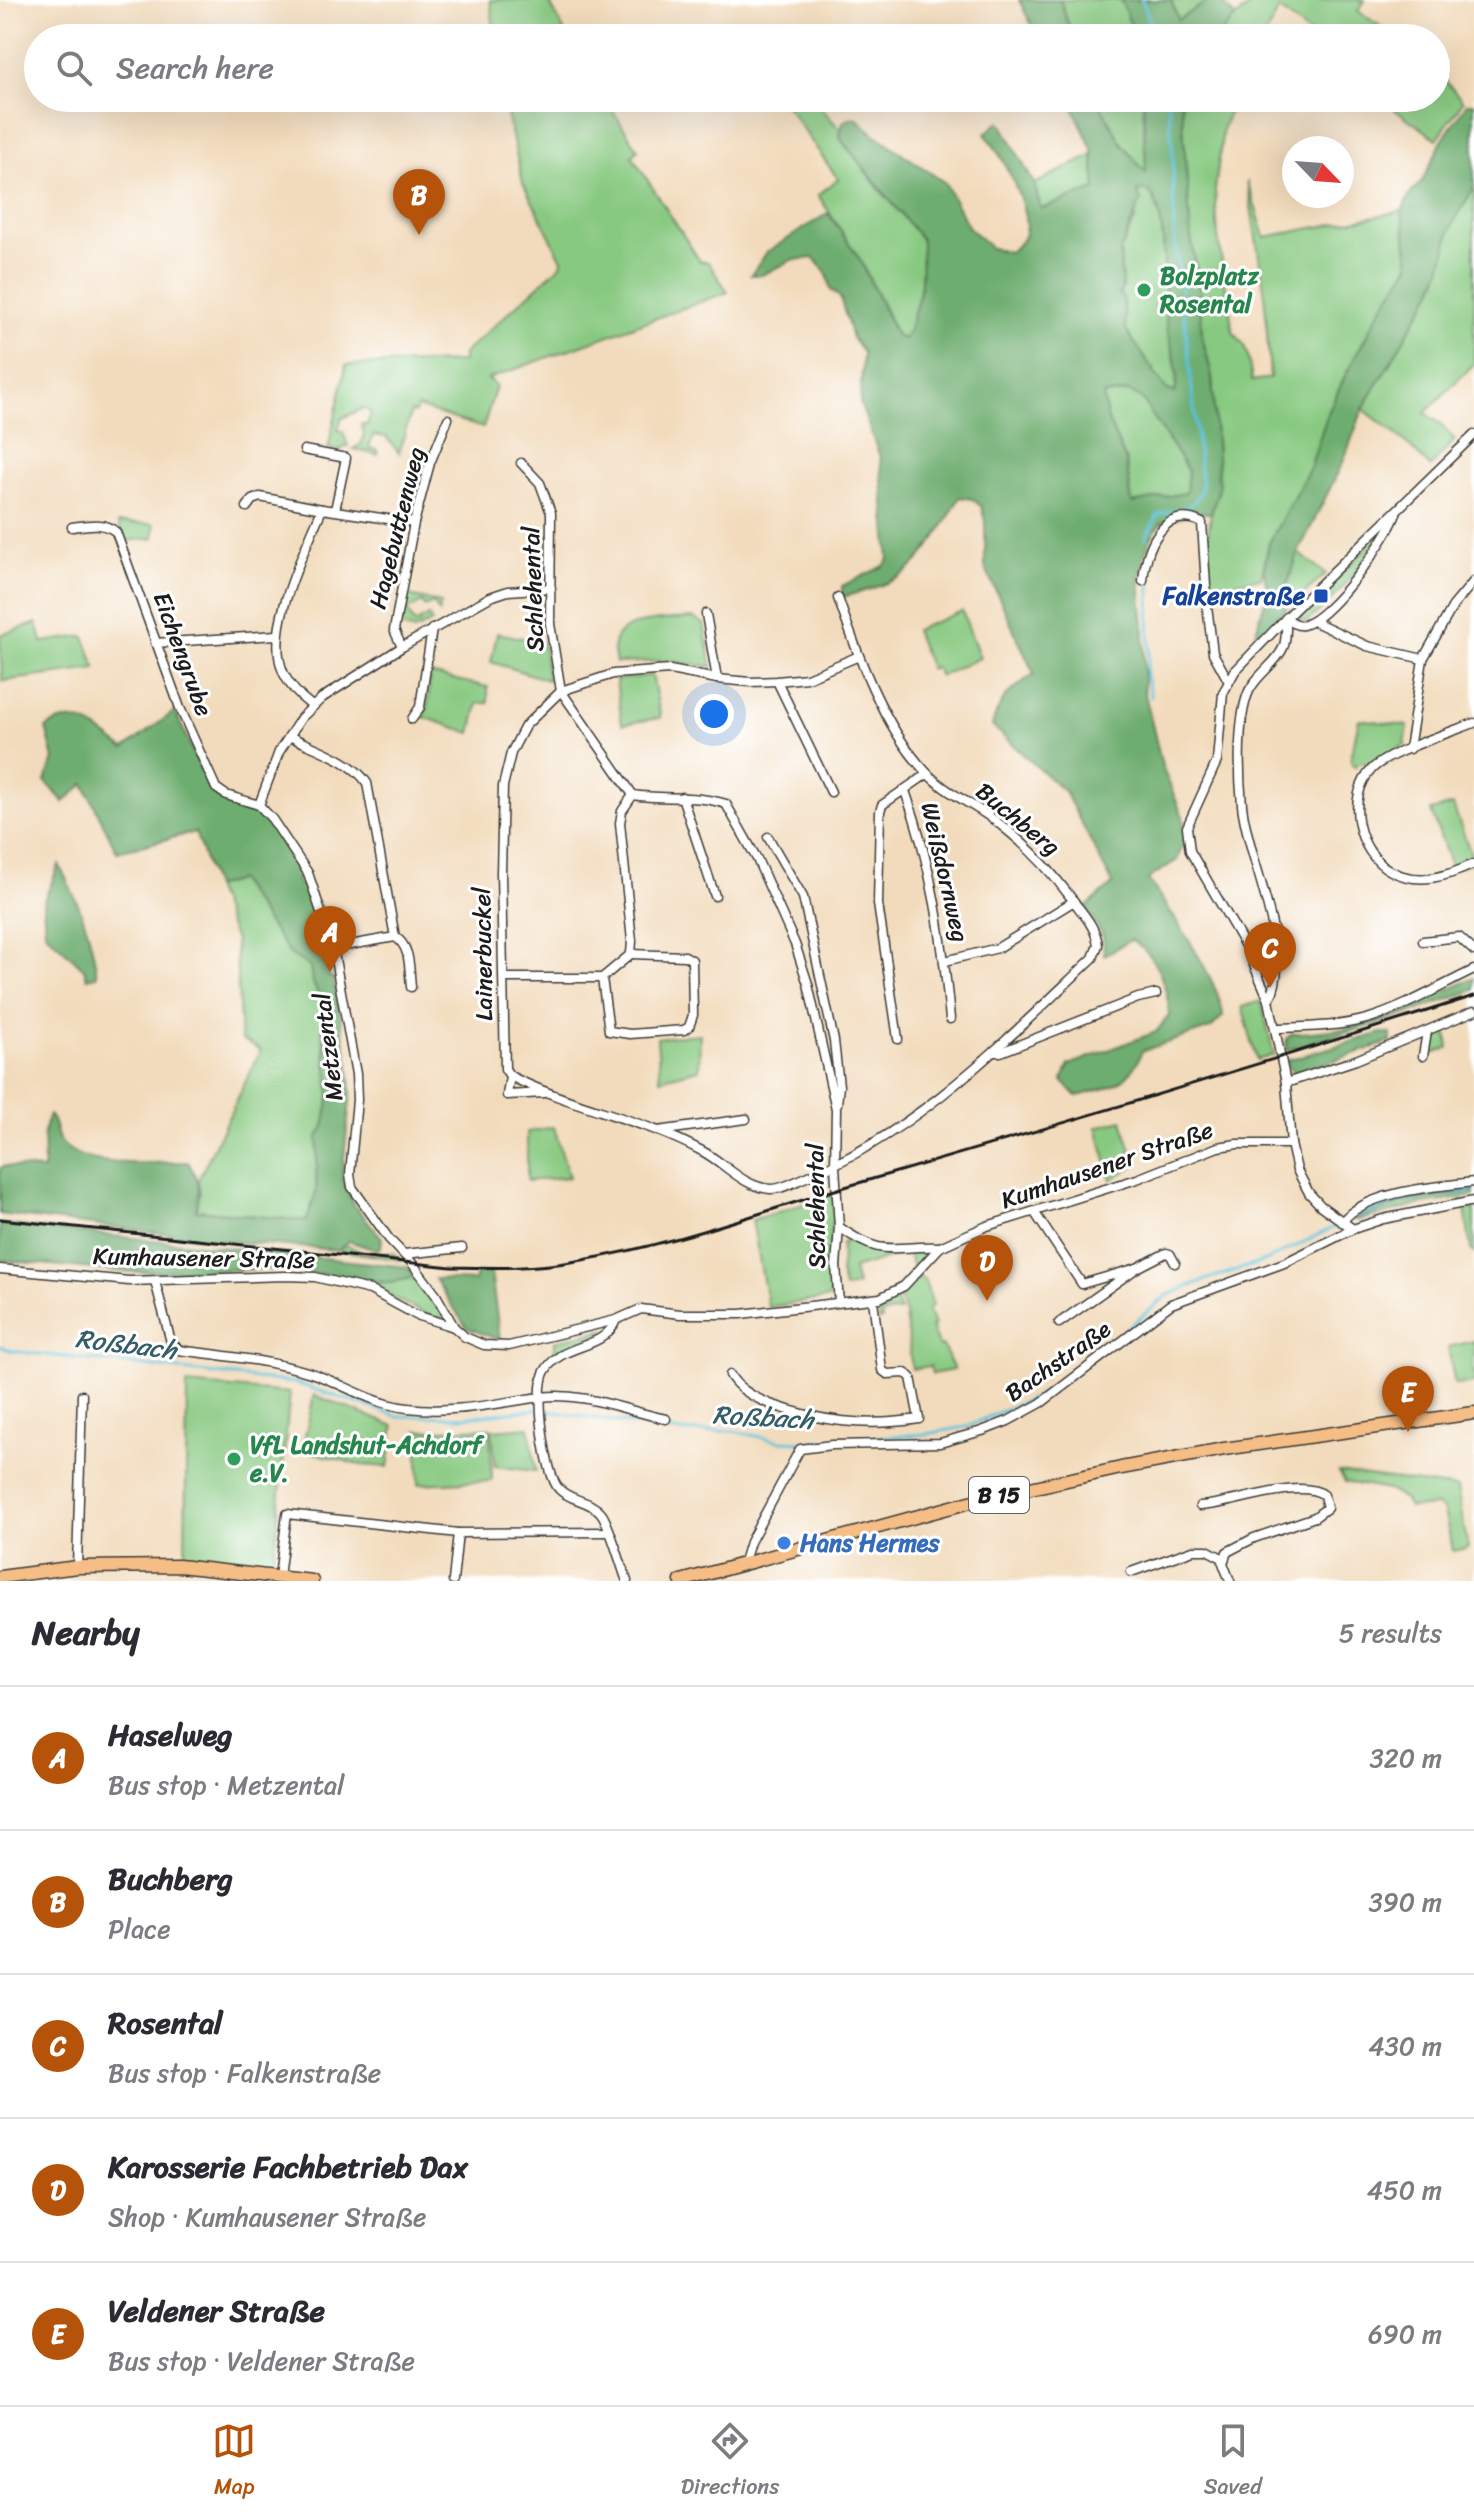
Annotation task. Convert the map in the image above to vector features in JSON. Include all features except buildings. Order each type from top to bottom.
[{"type":"main road","name":"B 15","points":[[681,1581],[981,1499],[1121,1468],[1224,1449],[1474,1413]]},
{"type":"main road","points":[[0,1577],[77,1567],[179,1566],[312,1581]]},
{"type":"street","name":"Hagebuttenweg","points":[[402,647],[394,630],[414,523],[430,463],[448,419]]},
{"type":"street","points":[[1346,1223],[1332,1216],[1309,1193],[1297,1170],[1291,1144],[1286,1083],[1269,1000],[1248,951],[1190,851],[1187,822],[1217,761],[1223,693],[1228,680],[1286,618],[1474,435]]},
{"type":"street","points":[[304,450],[346,458],[335,510]]},
{"type":"street","name":"Schlehental","points":[[521,463],[540,483],[551,513],[550,624],[561,691],[633,795],[657,799],[682,797],[726,804],[757,859],[795,944],[808,984],[836,1109]]},
{"type":"street","points":[[247,507],[252,500],[260,497],[414,523]]},
{"type":"street","points":[[312,706],[291,687],[282,670],[277,635],[297,571],[322,509]]},
{"type":"street","points":[[1286,618],[1296,625],[1313,621],[1345,590],[1383,542],[1398,511]]},
{"type":"street","points":[[1143,581],[1148,553],[1161,529],[1170,522],[1190,519],[1202,523],[1206,586]]},
{"type":"street","name":"Eichengrube","points":[[72,527],[101,525],[109,526],[116,532],[180,708],[216,788],[226,795],[259,805]]},
{"type":"street","points":[[1409,749],[1423,659],[1453,606],[1474,581]]},
{"type":"street","points":[[259,805],[267,778],[289,736],[312,706],[402,647],[490,597],[508,591],[551,588]]},
{"type":"street","name":"Buchberg","points":[[835,1166],[897,1128],[993,1052],[1097,951],[1097,937],[1047,865],[1022,841],[927,774],[893,728],[859,656],[838,598]]},
{"type":"street","points":[[1207,606],[1213,653],[1228,680]]},
{"type":"street","points":[[706,614],[717,679]]},
{"type":"street","points":[[1269,1000],[1275,990],[1276,943],[1245,829],[1241,787],[1242,734],[1245,701],[1251,687],[1283,649],[1286,618]]},
{"type":"street","points":[[1313,621],[1363,645],[1423,659]]},
{"type":"street","points":[[412,719],[420,707],[432,629]]},
{"type":"street","points":[[155,643],[277,635]]},
{"type":"street","points":[[561,691],[613,674],[640,670],[670,670],[717,679],[777,681],[807,678],[859,656]]},
{"type":"street","points":[[777,681],[831,792]]},
{"type":"street","name":"Lainerbuckel","points":[[510,1076],[505,1069],[501,873],[504,777],[511,753],[525,726],[561,691]]},
{"type":"street","points":[[1474,723],[1375,766],[1357,799],[1363,839],[1370,851],[1391,871],[1414,878],[1437,879],[1474,864]]},
{"type":"street","points":[[289,736],[350,765],[360,772],[367,783],[395,937]]},
{"type":"street","points":[[898,1039],[878,904],[880,811],[882,805],[927,774]]},
{"type":"street","name":"Weißdornweg","points":[[905,791],[928,864],[945,961],[950,1019]]},
{"type":"street","points":[[631,954],[620,823],[622,811],[633,795]]},
{"type":"street","points":[[682,797],[715,896]]},
{"type":"street","name":"Metzental","points":[[259,805],[308,873],[333,948],[356,1074],[357,1100],[350,1174],[352,1187],[389,1239],[436,1295],[454,1327]]},
{"type":"street","name":"Schlehental","points":[[768,837],[803,897],[834,1041],[839,1086],[835,1166],[839,1302]]},
{"type":"street","name":"Weißdornweg","points":[[945,961],[998,948],[1074,901]]},
{"type":"street","points":[[333,948],[395,937],[403,941],[406,948],[411,987]]},
{"type":"street","points":[[1423,941],[1459,937],[1474,951]]},
{"type":"street","points":[[504,978],[602,978],[631,954],[685,956],[692,960],[693,1015],[689,1027],[630,1034],[609,1031],[602,978]]},
{"type":"street","points":[[1276,1028],[1339,1025],[1369,1018],[1474,970]]},
{"type":"street","name":"Buchberg","points":[[993,1052],[1001,1052],[1138,998],[1156,994]]},
{"type":"street","points":[[1286,1083],[1356,1060],[1474,1011]]},
{"type":"street","points":[[1423,1056],[1427,1032]]},
{"type":"street","points":[[550,1092],[507,1095],[510,1076],[702,1150],[745,1181],[763,1188],[776,1189],[835,1166]]},
{"type":"street","points":[[658,1131],[746,1119]]},
{"type":"street","name":"Kumhausener Straße","points":[[839,1227],[860,1242],[877,1248],[940,1247],[987,1226],[1137,1179],[1218,1147],[1291,1144]]},
{"type":"street","name":"Bachstraße","points":[[1346,1223],[1355,1209],[1376,1200],[1419,1189],[1474,1182]]},
{"type":"street","name":"Bachstraße","points":[[742,1565],[750,1542],[800,1449],[832,1445],[940,1443],[1008,1421],[1041,1403],[1171,1304],[1284,1263],[1346,1223],[1474,1201]]},
{"type":"street","points":[[1035,1213],[1092,1301]]},
{"type":"street","name":"Kumhausener Straße","points":[[0,1269],[108,1280],[315,1277],[370,1290],[416,1315],[454,1327],[474,1342],[499,1347],[616,1320],[641,1309],[680,1314],[741,1314],[873,1300],[904,1286],[940,1247]]},
{"type":"street","points":[[404,1254],[462,1248]]},
{"type":"street","points":[[1059,1323],[1137,1268],[1166,1253],[1175,1263]]},
{"type":"street","points":[[1082,1284],[1137,1268]]},
{"type":"street","points":[[155,1281],[171,1342],[179,1350],[298,1370],[368,1399],[402,1408],[463,1409],[539,1400],[597,1401],[666,1419]]},
{"type":"street","points":[[730,1375],[735,1383],[761,1400],[809,1417],[886,1424],[919,1419],[910,1374],[887,1374],[882,1370],[873,1300]]},
{"type":"street","points":[[616,1320],[603,1339],[567,1350],[553,1360],[542,1376],[539,1400],[540,1420],[554,1483],[562,1492],[594,1507],[603,1515],[627,1581]]},
{"type":"street","points":[[77,1567],[82,1395]]},
{"type":"street","points":[[1200,1506],[1258,1494],[1309,1489],[1324,1495],[1327,1508],[1315,1517],[1254,1538],[1227,1552],[1222,1558]]},
{"type":"street","points":[[279,1577],[287,1514],[458,1533],[608,1532]]},
{"type":"street","points":[[453,1581],[458,1533]]},
{"type":"street","points":[[1131,1572],[1193,1550],[1207,1550],[1222,1558],[1230,1581]]},
{"type":"green space","points":[[490,0],[548,0],[561,24],[493,24]]},
{"type":"green space","points":[[1019,0],[1060,0],[1068,24],[1031,24]]},
{"type":"green space","points":[[1060,0],[1121,0],[1130,24],[1068,24]]},
{"type":"green space","points":[[1121,0],[1171,0],[1178,20],[1210,0],[1221,0],[1235,18],[1230,24],[1130,24]]},
{"type":"green space","points":[[1171,0],[1210,0],[1178,20]]},
{"type":"green space","points":[[1257,0],[1365,0],[1358,11],[1377,24],[1298,24],[1279,9],[1271,24],[1229,23]]},
{"type":"green space","points":[[1450,86],[1463,101],[1437,139],[1398,112],[1450,112]]},
{"type":"green space","points":[[1467,103],[1474,103],[1474,187],[1450,229],[1441,270],[1432,292],[1363,409],[1343,462],[1298,553],[1288,582],[1284,611],[1274,626],[1254,638],[1267,594],[1264,570],[1269,543],[1310,468],[1328,413],[1347,372],[1382,307],[1410,265],[1402,211]]},
{"type":"green space","points":[[506,112],[613,112],[638,149],[632,156],[700,261],[708,262],[728,292],[488,379],[496,386],[483,428],[417,407],[415,413],[411,412],[399,453],[386,437],[373,435],[369,448],[377,450],[378,455],[353,449],[362,443],[364,433],[361,424],[367,425],[371,413],[364,408],[342,418],[338,430],[343,432],[348,446],[338,451],[328,449],[346,365],[463,362],[463,354],[561,265],[562,260],[523,183]]},
{"type":"green space","points":[[791,112],[825,112],[841,130],[840,134],[875,183],[920,236],[922,278],[913,319],[904,339],[897,336],[862,263],[818,195],[838,179]]},
{"type":"green space","points":[[1075,112],[1104,112],[1122,144],[1146,173],[1144,112],[1182,112],[1202,336],[1212,376],[1219,489],[1211,513],[1194,513],[1163,522],[1154,532],[1143,558],[1140,580],[1144,690],[1162,766],[1183,817],[1186,836],[1177,860],[1148,879],[1204,966],[1223,1016],[1211,1028],[1142,1051],[1125,1078],[1109,1087],[1077,1096],[1062,1081],[1069,1065],[1156,1032],[1169,1016],[1168,1005],[1164,983],[1154,963],[1140,946],[1131,940],[1104,955],[1103,936],[1086,907],[1113,884],[1065,792],[992,726],[1003,701],[1034,674],[985,567],[985,521],[981,506],[972,499],[960,497],[932,542],[905,573],[882,585],[842,597],[842,586],[884,566],[889,559],[880,457],[860,403],[863,353],[852,338],[840,297],[831,290],[827,274],[814,258],[792,260],[762,275],[751,275],[767,252],[828,213],[862,263],[896,336],[904,339],[921,288],[922,240],[841,140],[843,122],[855,117],[945,183],[969,228],[991,248],[1009,252],[1024,236],[1026,223],[1006,166],[985,134],[1000,121],[1034,184],[1041,209],[1096,189],[1093,151]],"holes":[[[1137,191],[1149,191],[1156,203],[1163,236],[1167,326],[1176,367],[1175,393],[1166,389],[1126,330],[1123,297],[1119,294],[1122,288],[1120,250],[1141,201]],[[1130,392],[1142,399],[1188,471],[1186,493],[1132,503],[1126,461],[1107,418],[1103,395]]]},
{"type":"green space","points":[[1104,112],[1144,112],[1147,175],[1122,144]]},
{"type":"green space","points":[[1182,112],[1229,112],[1223,127],[1215,190],[1218,237],[1233,332],[1244,345],[1252,381],[1270,378],[1264,288],[1247,181],[1265,237],[1402,211],[1410,265],[1382,307],[1347,372],[1328,413],[1310,468],[1269,543],[1261,578],[1208,587],[1208,536],[1219,489],[1212,376],[1202,336],[1200,289],[1191,237]]},
{"type":"green space","points":[[1093,155],[1096,189],[1040,209],[1034,184]]},
{"type":"green space","points":[[1474,187],[1474,364],[1425,413],[1441,424],[1455,440],[1430,467],[1403,440],[1363,409],[1432,292],[1441,270],[1450,229]]},
{"type":"green space","points":[[1137,191],[1149,191],[1160,218],[1167,326],[1176,368],[1175,393],[1166,389],[1126,330],[1119,294],[1122,288],[1120,250],[1135,220]]},
{"type":"green space","points":[[1130,392],[1142,399],[1188,471],[1187,493],[1132,503],[1126,461],[1107,418],[1102,395]]},
{"type":"green space","points":[[118,523],[154,524],[154,538],[125,541]]},
{"type":"green space","points":[[1388,526],[1361,565],[1330,601],[1306,622],[1295,617],[1323,598],[1338,577]]},
{"type":"green space","points":[[1298,553],[1326,574],[1284,611],[1288,582]]},
{"type":"green space","points":[[405,595],[441,603],[439,612],[433,603],[425,607],[422,602],[407,611],[415,624],[428,616],[432,622],[414,631],[404,628],[400,621]]},
{"type":"green space","points":[[962,611],[980,658],[940,676],[935,667],[930,669],[915,630]]},
{"type":"green space","points":[[693,618],[704,624],[712,667],[668,661],[616,663],[614,644],[625,629],[635,624]]},
{"type":"green space","points":[[37,623],[42,642],[84,636],[96,669],[2,681],[0,635]]},
{"type":"green space","points":[[497,633],[543,642],[548,680],[491,662]]},
{"type":"green space","points":[[430,674],[488,687],[488,703],[478,703],[471,733],[423,717],[427,709]]},
{"type":"green space","points":[[652,675],[661,718],[622,724],[616,680]]},
{"type":"green space","points":[[175,711],[210,791],[222,799],[255,811],[270,825],[300,876],[296,880],[300,886],[305,883],[322,926],[331,971],[328,972],[329,978],[333,978],[349,1065],[351,1091],[342,1177],[354,1205],[382,1238],[381,1247],[375,1250],[349,1241],[338,1250],[239,1242],[0,1214],[0,1168],[43,1170],[43,1136],[49,1115],[61,1142],[86,1157],[120,1163],[188,1162],[198,1185],[196,1210],[307,1221],[316,1192],[318,1136],[324,1127],[330,1097],[322,1003],[310,967],[290,954],[238,880],[214,887],[195,832],[117,852],[84,784],[64,802],[45,781],[54,759],[46,728],[57,722],[77,720],[87,724],[124,749]]},
{"type":"green space","points":[[1359,719],[1408,726],[1405,745],[1371,763],[1356,763],[1356,767],[1353,766],[1351,758]]},
{"type":"green space","points":[[1453,805],[1474,862],[1452,868],[1431,811]]},
{"type":"green space","points":[[59,865],[84,919],[97,976],[87,978],[84,969],[45,932],[43,903]]},
{"type":"green space","points":[[237,879],[275,933],[310,967],[322,1003],[330,1097],[324,1127],[318,1137],[316,1192],[307,1221],[196,1210],[200,1191],[198,1180],[261,1050],[241,1039],[235,941],[214,887]]},
{"type":"green space","points":[[1474,978],[1474,990],[1390,1020],[1287,1050],[1286,1039],[1292,1034],[1343,1029],[1383,1019]]},
{"type":"green space","points":[[1261,1001],[1274,1055],[1257,1060],[1242,1007]]},
{"type":"green space","points":[[1446,1027],[1449,1048],[1433,1054],[1429,1037]]},
{"type":"green space","points":[[1382,1033],[1391,1034],[1391,1042],[1301,1071],[1294,1072],[1288,1067],[1287,1060]]},
{"type":"green space","points":[[700,1034],[699,1069],[660,1079],[657,1038]]},
{"type":"green space","points":[[1122,1120],[1135,1165],[1111,1180],[1097,1127]]},
{"type":"green space","points":[[554,1127],[569,1177],[527,1181],[527,1132]]},
{"type":"green space","points":[[1474,1186],[1399,1200],[1355,1217],[1362,1210],[1391,1198]]},
{"type":"green space","points":[[1474,1192],[1474,1196],[1417,1205],[1355,1220],[1405,1202]]},
{"type":"green space","points":[[832,1195],[834,1222],[831,1223],[830,1298],[768,1307],[752,1220]]},
{"type":"green space","points":[[1474,1208],[1474,1253],[1465,1209]]},
{"type":"green space","points":[[0,1224],[407,1267],[414,1277],[390,1283],[279,1269],[125,1272],[0,1260]]},
{"type":"green space","points":[[851,1240],[885,1251],[921,1250],[923,1257],[913,1268],[908,1252],[853,1269],[857,1285],[844,1289],[842,1243]]},
{"type":"green space","points":[[345,1245],[367,1254],[393,1253],[400,1260],[338,1250]]},
{"type":"green space","points":[[476,1273],[491,1273],[500,1340],[467,1328],[435,1279],[474,1281]]},
{"type":"green space","points":[[414,1277],[444,1311],[445,1319],[431,1317],[361,1281],[390,1283]]},
{"type":"green space","points":[[919,1277],[924,1279],[933,1305],[928,1309],[934,1325],[931,1327],[954,1370],[932,1374],[930,1366],[912,1369],[905,1314],[899,1294]]},
{"type":"green space","points":[[894,1297],[900,1311],[882,1314],[879,1321],[879,1306]]},
{"type":"green space","points":[[605,1329],[594,1337],[554,1354],[555,1341]]},
{"type":"green space","points":[[1474,1341],[1474,1383],[1455,1385],[1448,1347]]},
{"type":"green space","name":"VfL Landshut-Achdorf e.V.","points":[[187,1384],[290,1393],[273,1565],[185,1557]]},
{"type":"green space","points":[[314,1395],[394,1426],[388,1467],[361,1465],[302,1450]]},
{"type":"green space","points":[[529,1427],[536,1471],[495,1466],[492,1430]]},
{"type":"green space","points":[[490,1428],[492,1481],[419,1484],[417,1431]]},
{"type":"green space","points":[[1339,1472],[1457,1488],[1468,1548],[1453,1551],[1444,1511],[1437,1506],[1409,1508],[1403,1498],[1388,1490],[1345,1482]]},
{"type":"water","points":[[1474,1187],[1474,1192],[1405,1202],[1354,1219],[1363,1212],[1393,1201]]},
{"type":"waterway","points":[[1142,0],[1151,24]]},
{"type":"waterway","points":[[1146,538],[1158,515],[1190,505],[1202,488],[1174,235],[1169,112]]},
{"type":"waterway","points":[[1150,582],[1146,675],[1151,697]]},
{"type":"waterway","name":"Roßbach","points":[[0,1346],[12,1351],[295,1383],[398,1416],[464,1417],[538,1409],[680,1432],[733,1431],[780,1441],[806,1442],[927,1434],[965,1427],[1031,1399],[1062,1381],[1168,1295],[1266,1261],[1340,1224]]},
{"type":"railway","points":[[0,1219],[451,1267],[561,1264],[685,1236],[1474,996]]},
{"type":"place","name":"Buchberg","points":[[419,235]]},
{"type":"place","name":"Bolzplatz Rosental","points":[[1144,290]]},
{"type":"place","name":"Falkenstraße","points":[[1321,596]]},
{"type":"place","name":"Haselweg","points":[[330,972]]},
{"type":"place","name":"Rosental","points":[[1270,988]]},
{"type":"place","name":"Karosserie Fachbetrieb Dax","points":[[987,1301]]},
{"type":"place","name":"Veldener Straße","points":[[1408,1432]]},
{"type":"place","name":"VfL Landshut-Achdorf e.V.","points":[[234,1459]]},
{"type":"place","name":"Hans Hermes","points":[[784,1543]]}]
